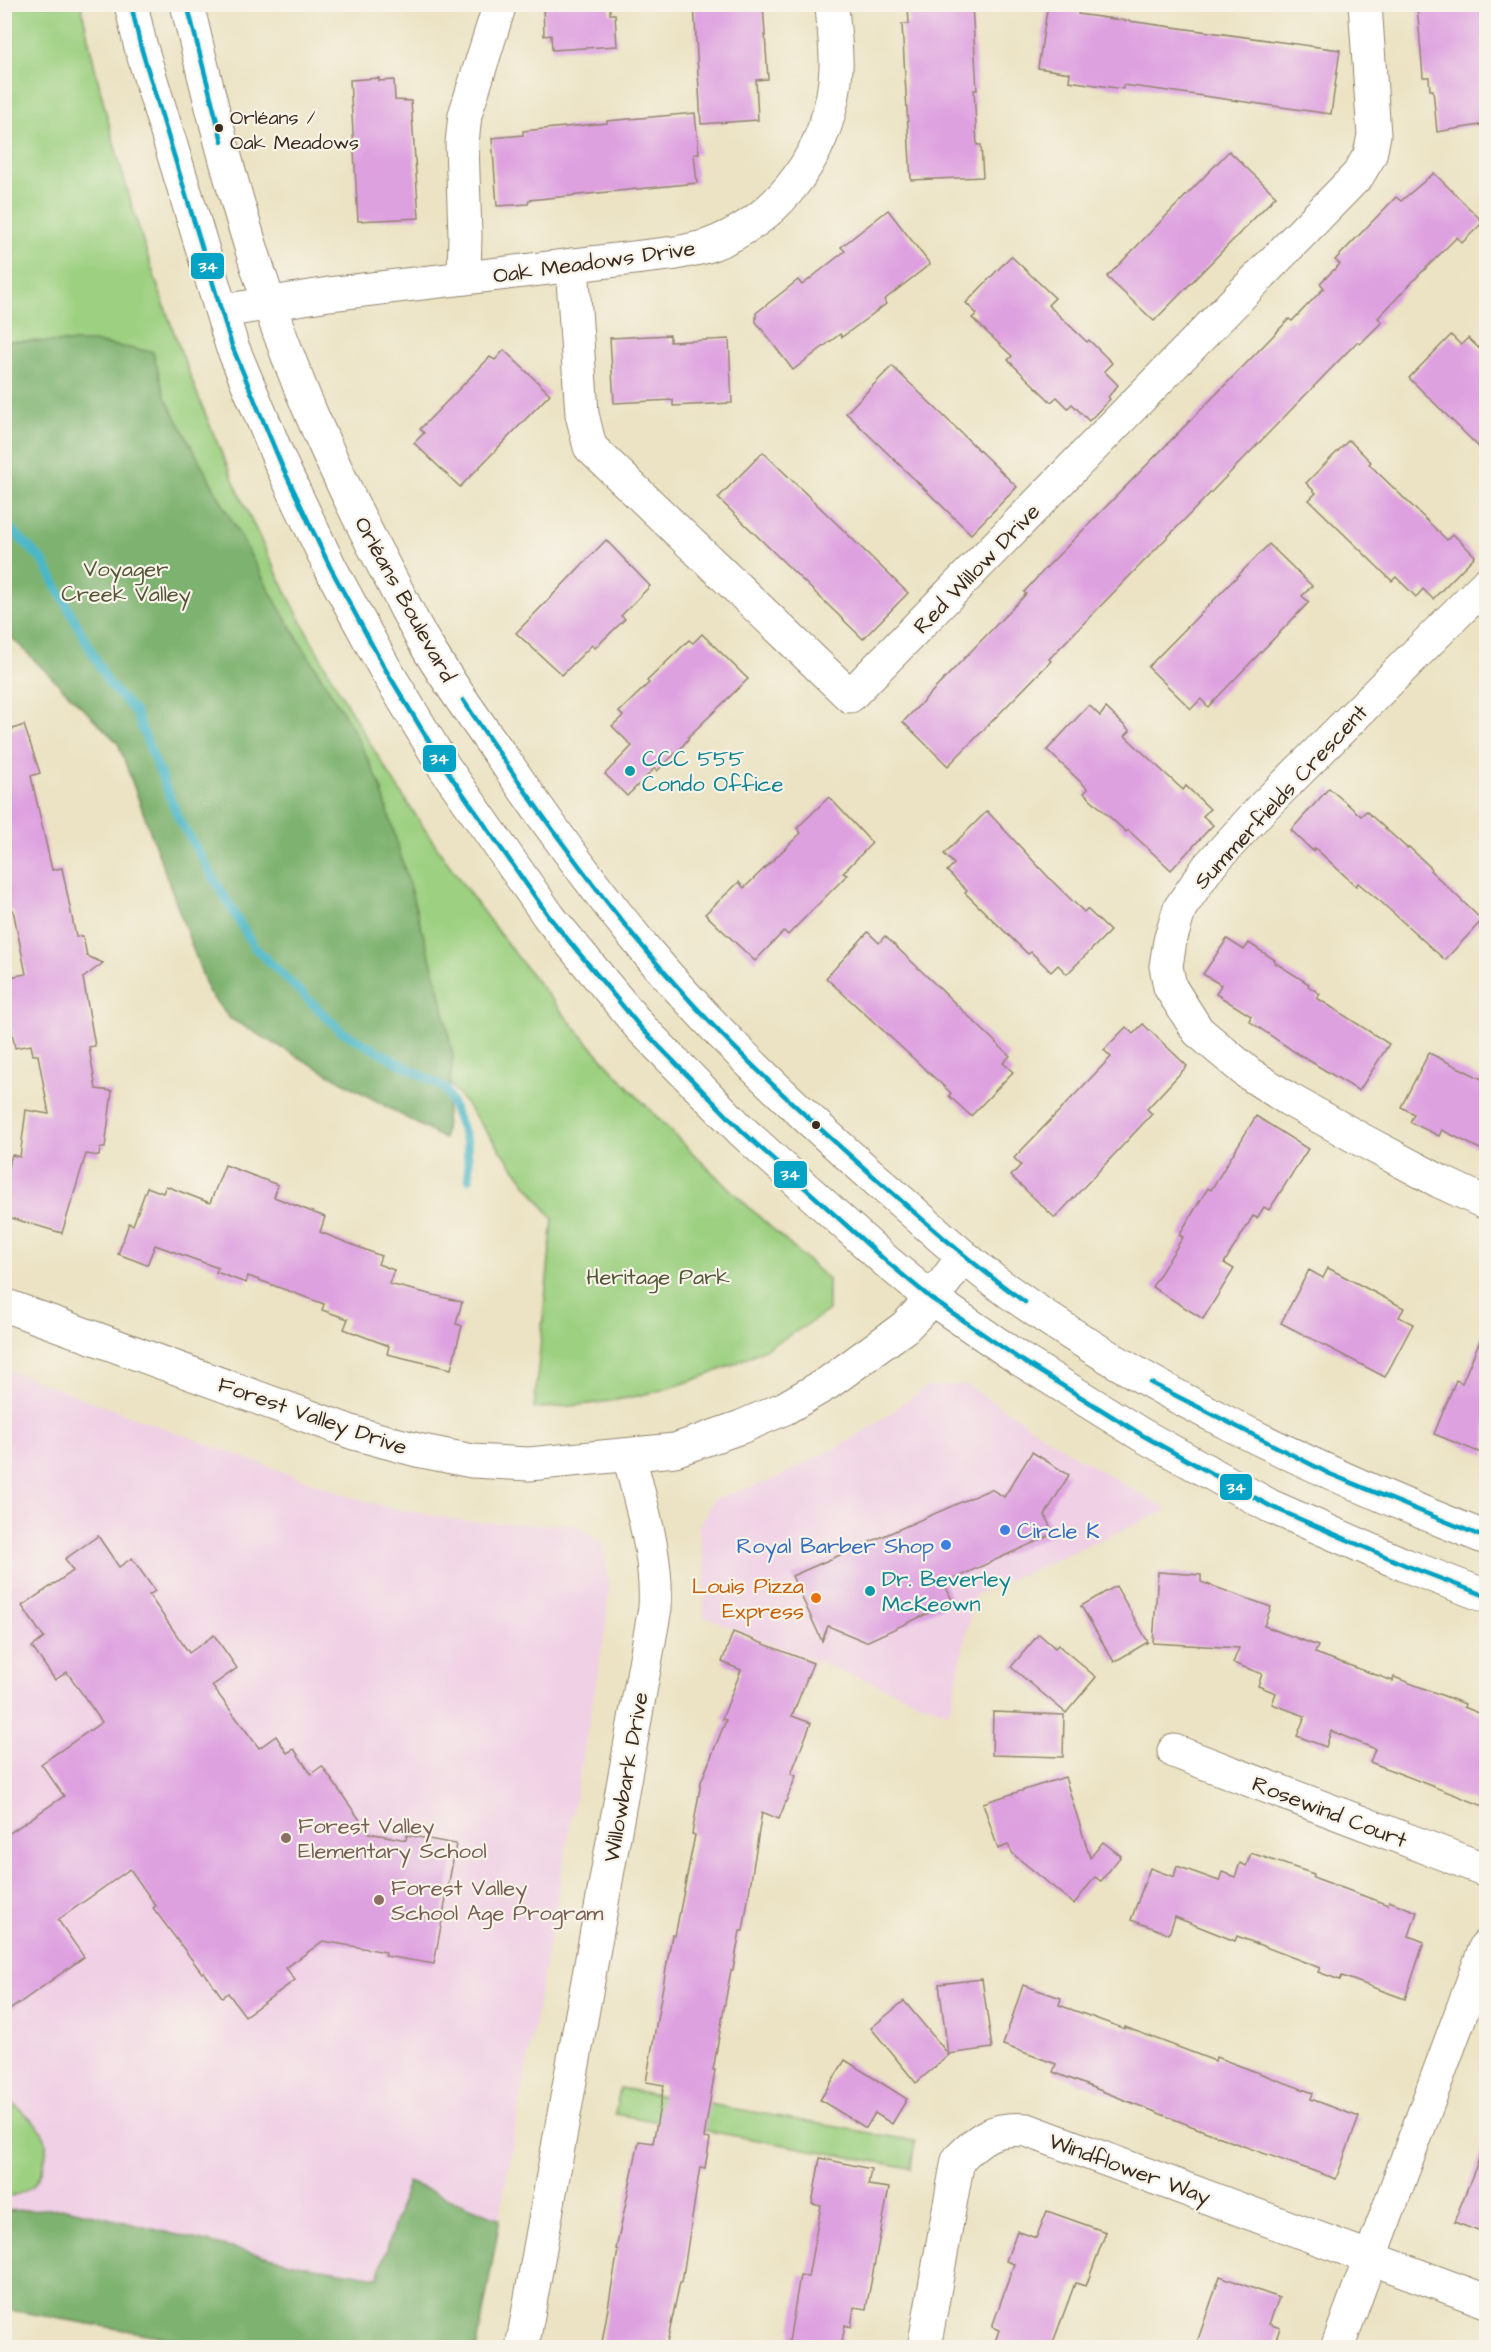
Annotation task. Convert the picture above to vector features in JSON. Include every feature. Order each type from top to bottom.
[{"type":"street","points":[[131,4],[140,44],[232,346],[249,390],[330,567],[413,717],[496,844],[550,918],[641,1028],[742,1131],[887,1262],[932,1299],[1018,1358],[1142,1435],[1270,1506],[1405,1565],[1486,1596]]},
{"type":"street","name":"Orléans Boulevard","points":[[187,4],[219,134],[270,302],[313,418],[375,551],[424,643],[576,862],[647,952],[768,1081],[816,1127],[963,1257],[1000,1286],[1066,1330],[1182,1400],[1330,1474],[1486,1538]]},
{"type":"street","points":[[464,278],[462,143],[465,115],[500,4]]},
{"type":"street","name":"Oak Meadows Drive","points":[[222,311],[270,302],[676,253],[707,246],[753,223],[781,200],[804,171],[829,117],[836,68],[831,4]]},
{"type":"street","name":"Red Willow Drive","points":[[572,265],[582,414],[590,447],[850,696],[1358,175],[1370,155],[1374,135],[1365,4]]},
{"type":"street","name":"Summerfields Crescent","points":[[1486,584],[1265,805],[1208,867],[1180,908],[1170,941],[1166,966],[1170,987],[1198,1031],[1248,1072],[1288,1100],[1439,1181],[1486,1203]]},
{"type":"street","name":"Forest Valley Drive","points":[[4,1305],[354,1433],[417,1450],[472,1461],[529,1464],[675,1450],[741,1427],[785,1408],[828,1383],[905,1327],[932,1299],[963,1257]]},
{"type":"street","name":"Willowbark Drive","points":[[522,2348],[655,1608],[656,1581],[645,1518],[629,1455]]},
{"type":"street","name":"Rosewind Court","points":[[1174,1751],[1486,1870]]},
{"type":"street","points":[[1337,2348],[1486,1946]]},
{"type":"street","name":"Windflower Way","points":[[924,2348],[958,2160],[976,2141],[995,2131],[1011,2128],[1027,2130],[1486,2301]]},
{"type":"shaded area","name":"Forest Valley Elementary School","points":[[4,1369],[354,1498],[390,1508],[463,1521],[537,1525],[574,1524],[603,1544],[609,1585],[606,1627],[476,2347],[215,2347],[5,2309]]},
{"type":"shaded area","points":[[967,1385],[1077,1457],[1168,1510],[975,1595],[949,1713],[704,1617],[705,1572],[698,1527],[714,1499],[772,1480],[836,1448],[867,1430],[926,1387]]},
{"type":"green space","name":"Heritage Park","points":[[4,5],[81,5],[114,143],[155,278],[204,411],[261,541],[326,667],[399,789],[479,906],[566,1017],[692,1153],[828,1279],[828,1311],[793,1333],[724,1369],[652,1393],[575,1406],[534,1408],[553,1219],[242,810],[5,462]]},
{"type":"green space","name":"Voyager Creek Valley","points":[[5,341],[93,342],[153,352],[165,397],[278,606],[353,729],[380,784],[440,992],[453,1056],[444,1139],[229,1018],[209,993],[118,743],[5,631]]},
{"type":"green space","points":[[620,2088],[915,2141],[911,2168],[615,2114]]},
{"type":"green space","points":[[4,2098],[33,2122],[43,2133],[46,2144],[44,2164],[35,2183],[22,2193],[5,2198]]},
{"type":"green space","points":[[408,2182],[500,2219],[477,2347],[221,2347],[5,2309],[5,2211],[66,2208],[302,2265],[378,2277]]},
{"type":"building","points":[[543,4],[610,4],[610,14],[615,14],[617,46],[552,50],[551,35],[544,36]]},
{"type":"building","points":[[694,4],[763,4],[768,79],[756,80],[758,120],[701,124]]},
{"type":"building","points":[[972,4],[977,90],[974,90],[977,145],[981,145],[983,177],[911,180],[902,24],[909,24],[908,6]]},
{"type":"building","points":[[1048,4],[1080,4],[1078,14],[1340,50],[1331,114],[1123,85],[1123,89],[1069,81],[1070,73],[1038,68]]},
{"type":"building","points":[[1417,4],[1486,4],[1486,124],[1437,132],[1433,90],[1430,90],[1429,77],[1423,77]]},
{"type":"building","points":[[379,78],[379,81],[394,80],[395,100],[411,101],[419,218],[358,221],[350,80]]},
{"type":"building","points":[[695,113],[699,154],[694,154],[697,183],[529,200],[528,204],[497,206],[492,138],[523,135],[523,131]]},
{"type":"building","points":[[1229,151],[1276,196],[1154,321],[1107,277]]},
{"type":"building","points":[[1434,173],[1483,222],[1462,243],[1457,237],[1416,278],[1378,318],[1382,322],[1360,344],[1357,342],[948,766],[903,722],[1026,594],[1024,592],[1044,570],[1289,319],[1292,321],[1324,288],[1320,283],[1340,264],[1335,260],[1396,197],[1401,201]]},
{"type":"building","points":[[888,210],[930,264],[884,300],[886,304],[842,337],[840,334],[793,370],[756,322],[756,313],[798,280],[802,285],[845,251],[841,247]]},
{"type":"building","points":[[1011,256],[1055,298],[1048,305],[1112,363],[1104,371],[1118,385],[1108,397],[1110,399],[1089,421],[1072,404],[1068,408],[1057,397],[1051,402],[1008,360],[1012,356],[972,318],[977,314],[966,303]]},
{"type":"building","points":[[670,335],[670,342],[729,339],[732,403],[673,406],[673,400],[614,403],[610,338]]},
{"type":"building","points":[[1451,335],[1461,345],[1468,338],[1486,355],[1486,454],[1409,378]]},
{"type":"building","points":[[504,350],[550,394],[460,487],[414,443],[424,433],[420,429],[490,357],[495,360]]},
{"type":"building","points":[[892,366],[1017,487],[971,534],[846,413]]},
{"type":"building","points":[[1349,440],[1371,462],[1369,464],[1447,540],[1453,534],[1475,556],[1433,599],[1423,589],[1416,597],[1396,577],[1392,581],[1309,500],[1316,493],[1306,483]]},
{"type":"building","points":[[763,452],[908,593],[863,639],[718,498]]},
{"type":"building","points":[[606,540],[650,586],[621,616],[625,619],[595,648],[592,645],[562,675],[516,633]]},
{"type":"building","points":[[1269,544],[1312,586],[1302,596],[1309,602],[1208,707],[1201,699],[1191,709],[1148,667]]},
{"type":"building","points":[[702,634],[748,679],[688,737],[681,748],[657,771],[655,768],[627,796],[605,774],[632,746],[612,726],[623,716],[619,712],[649,683],[647,681],[689,640],[693,643]]},
{"type":"building","points":[[1089,705],[1100,716],[1106,708],[1130,731],[1125,736],[1183,790],[1186,786],[1210,809],[1203,816],[1213,825],[1171,870],[1084,793],[1088,789],[1047,750]]},
{"type":"building","points":[[24,725],[40,773],[31,776],[52,870],[62,868],[76,937],[83,936],[87,956],[103,963],[83,978],[95,1046],[89,1047],[96,1089],[112,1091],[105,1148],[100,1148],[99,1156],[86,1154],[62,1233],[4,1216],[4,1179],[12,1155],[20,1157],[26,1110],[49,1114],[38,1055],[33,1055],[31,1045],[15,1048],[4,992],[4,978],[26,974],[13,910],[4,912],[4,732]]},
{"type":"building","points":[[1329,788],[1361,816],[1366,811],[1407,848],[1409,847],[1482,920],[1445,960],[1381,902],[1358,883],[1356,886],[1315,848],[1313,851],[1291,830]]},
{"type":"building","points":[[829,797],[872,843],[843,873],[847,875],[788,935],[784,931],[755,961],[705,914],[739,882],[744,888],[801,833],[797,828]]},
{"type":"building","points":[[987,811],[1051,880],[1084,912],[1087,909],[1110,931],[1067,974],[1058,965],[1051,972],[1031,952],[1028,954],[965,893],[967,891],[947,871],[954,864],[944,854]]},
{"type":"building","points":[[868,932],[879,943],[885,936],[1010,1056],[1003,1063],[1013,1072],[971,1116],[949,1096],[951,1093],[826,978]]},
{"type":"building","points":[[1227,939],[1244,950],[1249,943],[1309,984],[1308,986],[1320,994],[1317,998],[1389,1044],[1359,1091],[1249,1021],[1251,1016],[1216,994],[1221,985],[1203,974]]},
{"type":"building","points":[[1143,1024],[1187,1066],[1147,1109],[1152,1114],[1055,1218],[1011,1176],[1021,1165],[1014,1158],[1111,1057],[1104,1050],[1126,1027],[1133,1034]]},
{"type":"building","points":[[1429,1053],[1486,1081],[1486,1152],[1442,1130],[1439,1136],[1410,1122],[1414,1114],[1401,1107]]},
{"type":"building","points":[[1256,1116],[1308,1149],[1269,1210],[1264,1207],[1257,1218],[1253,1216],[1224,1263],[1234,1269],[1203,1319],[1152,1287],[1183,1237],[1179,1235],[1208,1188],[1211,1190]]},
{"type":"building","points":[[225,1165],[278,1185],[274,1197],[325,1217],[320,1232],[381,1256],[378,1264],[394,1270],[389,1284],[462,1302],[456,1324],[462,1326],[451,1369],[387,1354],[389,1346],[344,1329],[348,1319],[322,1310],[324,1304],[248,1276],[246,1283],[216,1272],[218,1268],[155,1245],[147,1265],[118,1254],[129,1223],[133,1225],[147,1187],[163,1193],[166,1186],[210,1203]]},
{"type":"building","points":[[1328,1268],[1404,1308],[1399,1317],[1413,1324],[1385,1377],[1281,1323],[1309,1270],[1323,1278]]},
{"type":"building","points":[[1486,1326],[1486,1455],[1434,1434],[1456,1380],[1462,1383]]},
{"type":"building","points":[[1032,1452],[1069,1475],[1045,1515],[1053,1534],[944,1583],[953,1602],[868,1641],[828,1626],[822,1641],[792,1576],[991,1489],[1004,1497]]},
{"type":"building","points":[[98,1536],[119,1567],[132,1558],[155,1591],[149,1595],[189,1653],[214,1635],[237,1668],[212,1686],[259,1748],[276,1736],[287,1753],[294,1749],[311,1774],[322,1766],[369,1833],[406,1840],[407,1835],[456,1844],[434,1964],[385,1956],[386,1952],[323,1941],[286,1968],[295,1980],[245,2016],[228,1993],[222,1997],[204,1972],[202,1973],[153,1908],[156,1906],[130,1869],[58,1920],[84,1957],[4,2014],[4,1837],[64,1796],[41,1764],[102,1722],[67,1672],[55,1680],[32,1647],[44,1638],[22,1606],[73,1571],[65,1559]]},
{"type":"building","points":[[1158,1572],[1201,1575],[1201,1582],[1271,1607],[1264,1626],[1318,1646],[1315,1653],[1393,1681],[1394,1677],[1465,1704],[1464,1707],[1486,1716],[1486,1807],[1370,1762],[1375,1749],[1331,1731],[1326,1747],[1297,1736],[1305,1716],[1272,1704],[1276,1693],[1258,1686],[1262,1674],[1233,1663],[1239,1648],[1153,1643]]},
{"type":"building","points":[[1116,1586],[1148,1642],[1114,1662],[1081,1606]]},
{"type":"building","points":[[733,1632],[813,1663],[792,1716],[811,1723],[791,1774],[796,1776],[779,1819],[762,1812],[743,1931],[740,1931],[733,1970],[731,1970],[713,2070],[715,2070],[704,2138],[710,2139],[705,2168],[700,2167],[682,2282],[680,2282],[666,2348],[601,2348],[618,2250],[616,2249],[639,2141],[653,2143],[664,2085],[646,2082],[672,1935],[675,1936],[695,1835],[692,1834],[701,1782],[726,1720],[722,1719],[741,1670],[722,1662]]},
{"type":"building","points":[[1039,1634],[1055,1648],[1058,1645],[1096,1677],[1066,1713],[1011,1667]]},
{"type":"building","points":[[993,1712],[1064,1715],[1063,1757],[992,1755]]},
{"type":"building","points":[[1065,1777],[1090,1858],[1103,1842],[1121,1856],[1101,1881],[1095,1877],[1074,1904],[1013,1854],[1008,1845],[998,1849],[983,1803]]},
{"type":"building","points":[[1251,1853],[1314,1874],[1313,1877],[1388,1905],[1389,1901],[1417,1912],[1409,1936],[1424,1942],[1405,1999],[1342,1976],[1340,1980],[1318,1972],[1320,1968],[1237,1936],[1235,1941],[1175,1917],[1169,1934],[1131,1920],[1150,1868],[1174,1877],[1177,1866],[1219,1881],[1222,1872],[1235,1877],[1240,1863],[1246,1866]]},
{"type":"building","points":[[982,1979],[992,2048],[948,2054],[939,1984]]},
{"type":"building","points":[[1023,1985],[1061,1998],[1059,2005],[1215,2061],[1216,2057],[1313,2093],[1311,2099],[1359,2117],[1336,2179],[1235,2143],[1053,2072],[1056,2064],[1003,2045]]},
{"type":"building","points":[[904,2001],[949,2055],[916,2083],[871,2028]]},
{"type":"building","points":[[845,2060],[907,2099],[892,2124],[875,2113],[866,2128],[820,2100]]},
{"type":"building","points":[[1486,2144],[1486,2234],[1454,2222]]},
{"type":"building","points":[[820,2158],[871,2169],[868,2185],[889,2188],[866,2309],[854,2307],[851,2327],[845,2325],[841,2348],[788,2348],[800,2275],[808,2277],[821,2206],[812,2204]]},
{"type":"building","points":[[1047,2211],[1106,2232],[1086,2286],[1075,2283],[1051,2348],[993,2348],[999,2330],[992,2327],[1014,2264],[1006,2261],[1017,2231],[1036,2238]]},
{"type":"building","points":[[1220,2276],[1279,2298],[1269,2324],[1280,2328],[1273,2348],[1195,2348]]},
{"type":"waterway","points":[[4,522],[43,561],[109,684],[135,712],[179,819],[254,947],[341,1031],[446,1089],[467,1142],[469,1179]]},
{"type":"transit line","name":"34","points":[[131,4],[140,44],[232,346],[282,466],[330,567],[384,667],[445,768],[550,918],[641,1028],[742,1131],[887,1262],[932,1299],[1018,1358],[1142,1435],[1270,1506],[1405,1565],[1486,1596]]},
{"type":"transit line","name":"34","points":[[187,4],[222,141]]},
{"type":"transit line","name":"34","points":[[463,700],[590,881],[645,950],[699,1011],[778,1090],[833,1140],[955,1248],[1025,1302]]},
{"type":"transit line","name":"34","points":[[1151,1383],[1330,1474],[1486,1538]]},
{"type":"place","name":"Orléans / Oak Meadows","points":[[219,128]]},
{"type":"place","name":"CCC 555 Condo Office","points":[[630,771]]},
{"type":"place","name":"Circle K","points":[[1005,1530]]},
{"type":"place","name":"Royal Barber Shop","points":[[946,1545]]},
{"type":"place","name":"Dr. Beverley McKeown","points":[[870,1591]]},
{"type":"place","name":"Louis Pizza Express","points":[[816,1598]]},
{"type":"place","name":"Forest Valley Elementary School","points":[[286,1838]]},
{"type":"place","name":"Forest Valley School Age Program","points":[[379,1900]]}]
